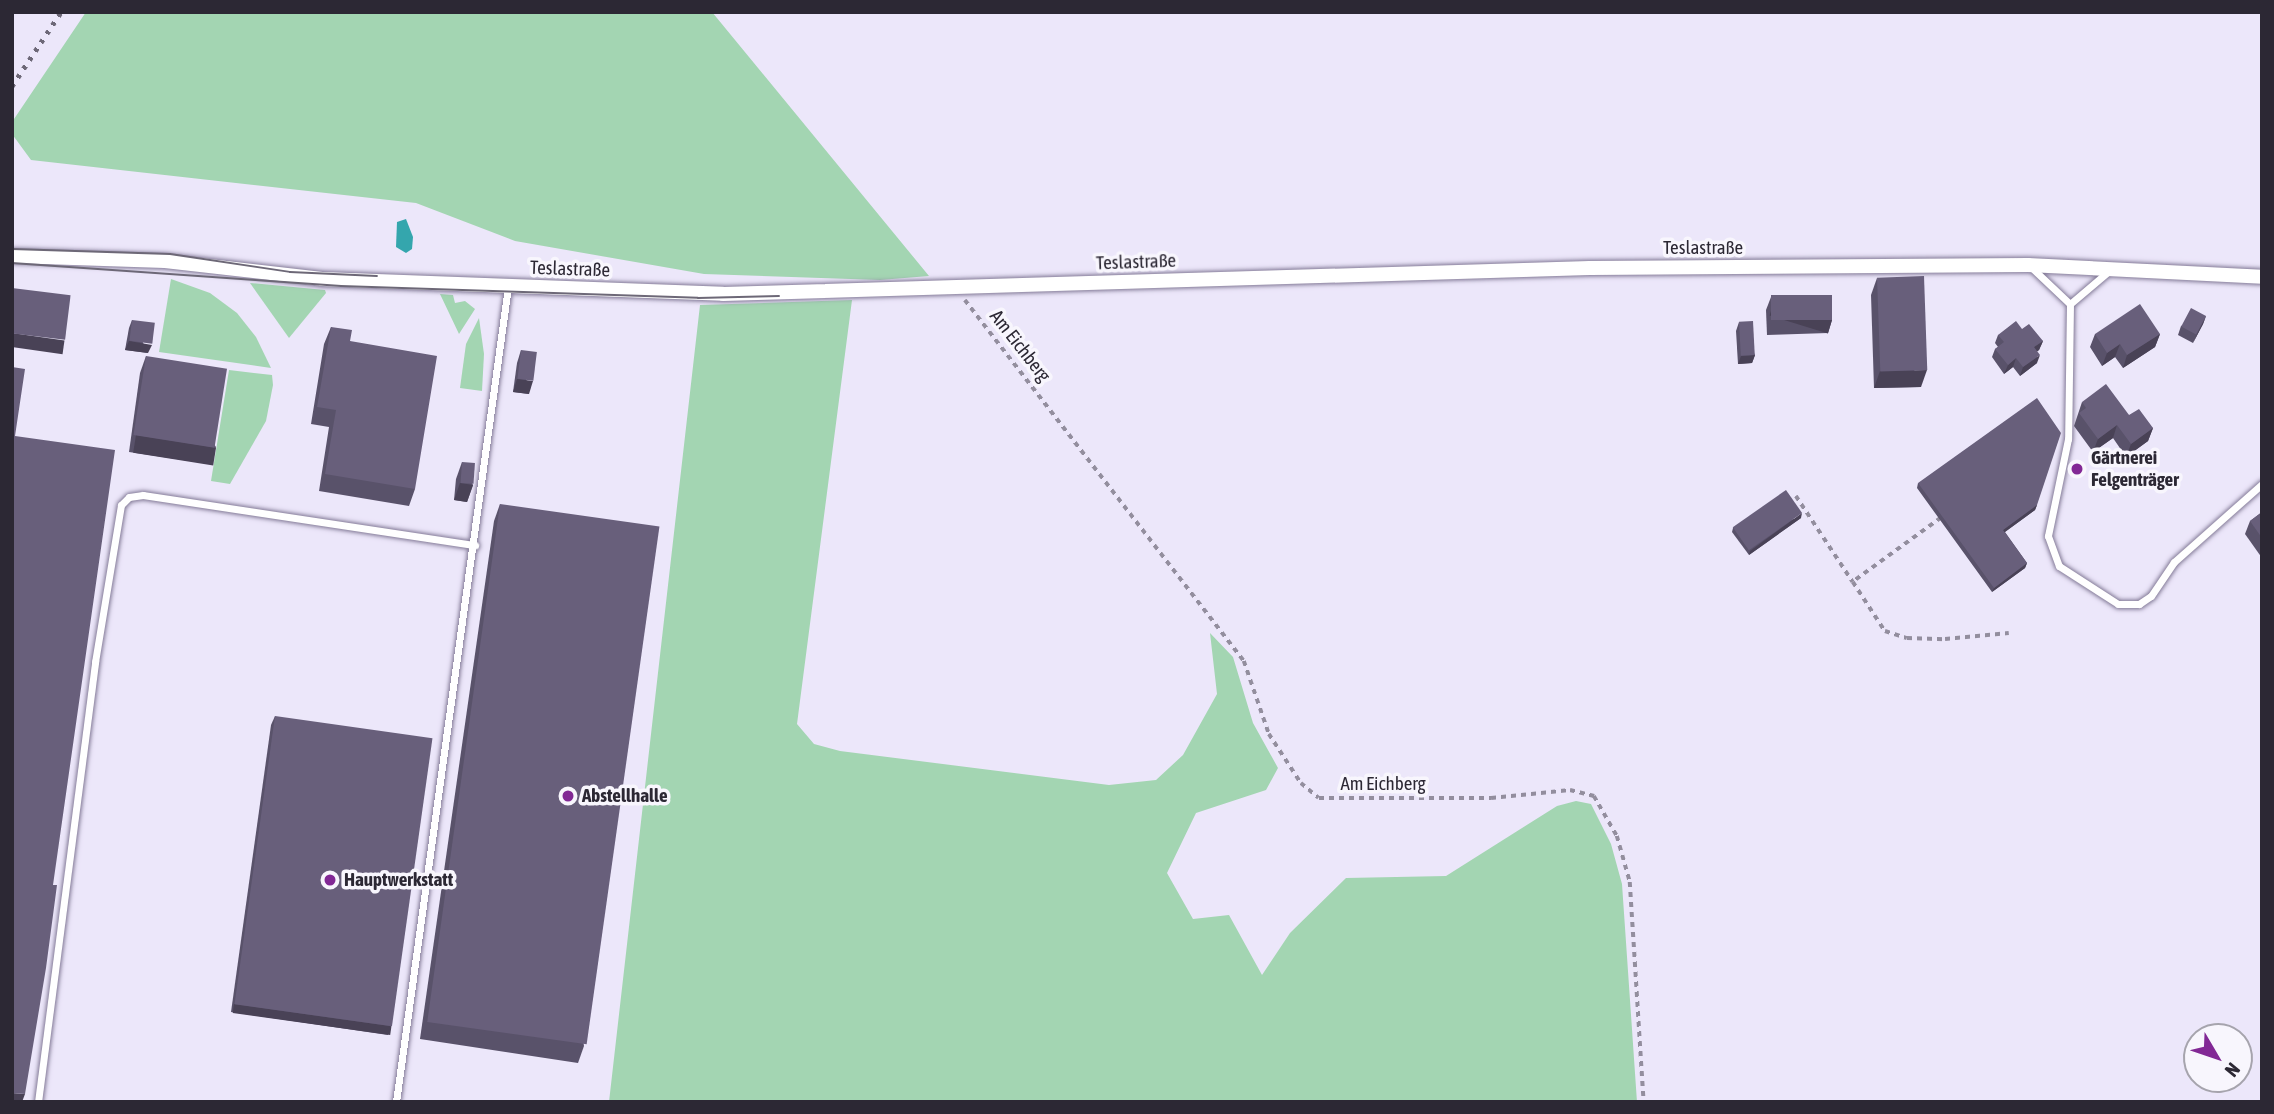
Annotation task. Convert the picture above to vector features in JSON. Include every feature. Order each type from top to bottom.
[{"type":"street","name":"Teslastraße","points":[[12,256],[165,261],[323,279],[723,294],[1590,268],[2028,264],[2262,277]]},
{"type":"lane","points":[[2028,264],[2070,304],[2068,439],[2048,536],[2059,566],[2118,604],[2139,604],[2151,596],[2174,562],[2262,484]]},
{"type":"lane","points":[[2070,304],[2112,267]]},
{"type":"lane","points":[[396,1102],[475,545],[508,286]]},
{"type":"lane","points":[[38,1102],[117,515],[125,500],[143,495],[291,515],[475,545]]},
{"type":"path","name":"Am Eichberg","points":[[956,288],[1244,661],[1269,734],[1301,783],[1319,798],[1491,798],[1570,790],[1594,796],[1617,836],[1630,882],[1644,1102]]},
{"type":"path","points":[[1796,496],[1885,631],[1907,638],[1945,639],[2009,633]]},
{"type":"path","points":[[1853,582],[1951,510]]},
{"type":"green space","points":[[86,12],[712,12],[929,276],[880,280],[704,274],[515,241],[416,203],[31,160],[12,134],[12,122]]},
{"type":"green space","points":[[171,279],[210,293],[237,313],[256,337],[271,368],[159,352]]},
{"type":"green space","points":[[250,283],[325,290],[326,293],[289,338]]},
{"type":"green space","points":[[440,294],[453,295],[455,303],[465,301],[475,309],[459,334]]},
{"type":"green space","points":[[852,300],[797,724],[814,744],[840,751],[1109,785],[1156,780],[1183,755],[1217,694],[1210,633],[1233,657],[1253,723],[1278,768],[1266,790],[1196,813],[1167,873],[1193,919],[1229,915],[1262,975],[1290,933],[1346,878],[1446,876],[1557,806],[1576,801],[1591,804],[1611,844],[1622,884],[1637,1102],[609,1102],[700,305]]},
{"type":"green space","points":[[479,318],[484,354],[482,391],[460,388],[466,344]]},
{"type":"green space","points":[[229,370],[272,375],[273,385],[266,421],[230,484],[211,481]]},
{"type":"water","points":[[406,219],[413,237],[412,249],[406,253],[396,247],[397,222]]},
{"type":"building","points":[[1924,276],[1927,370],[1880,372],[1877,278]]},
{"type":"building","points":[[12,288],[71,295],[65,340],[12,333]]},
{"type":"building","points":[[1771,295],[1832,295],[1832,320],[1771,320]]},
{"type":"building","points":[[2140,304],[2160,334],[2127,355],[2120,344],[2107,353],[2095,334]]},
{"type":"building","points":[[2191,308],[2206,316],[2196,335],[2181,327]]},
{"type":"building","points":[[132,320],[155,323],[152,344],[129,341]]},
{"type":"building","points":[[1753,321],[1755,355],[1741,356],[1739,322]]},
{"type":"building","points":[[2016,321],[2022,329],[2029,324],[2043,341],[2034,347],[2040,355],[2023,367],[2016,358],[2008,365],[1995,349],[2004,342],[1998,335]]},
{"type":"building","points":[[331,327],[352,330],[350,341],[437,356],[415,489],[325,474],[336,410],[317,407]]},
{"type":"building","points":[[521,350],[537,352],[533,381],[517,379]]},
{"type":"building","points":[[146,356],[227,369],[214,448],[133,435]]},
{"type":"building","points":[[12,367],[25,369],[15,436],[115,450],[53,885],[57,885],[46,968],[25,1094],[12,1093]]},
{"type":"building","points":[[2106,384],[2129,415],[2139,409],[2153,428],[2131,444],[2117,425],[2098,439],[2079,413],[2086,408],[2082,402]]},
{"type":"building","points":[[2037,398],[2061,433],[2037,505],[2003,530],[2027,563],[1994,588],[1918,483]]},
{"type":"building","points":[[462,462],[475,463],[474,484],[461,483]]},
{"type":"building","points":[[1786,490],[1802,513],[1749,550],[1733,527]]},
{"type":"building","points":[[500,504],[659,526],[587,1044],[427,1022]]},
{"type":"building","points":[[2262,512],[2262,538],[2250,521]]},
{"type":"building","name":"Hauptwerkstatt","points":[[275,716],[432,738],[392,1026],[235,1004]]},
{"type":"tram line","points":[[12,249],[170,254],[290,272],[377,276]]},
{"type":"tram line","points":[[12,263],[341,286],[698,298],[779,296]]},
{"type":"railway","points":[[12,86],[61,12]]},
{"type":"place","name":"Gärtnerei Felgenträger","points":[[2077,469]]},
{"type":"place","name":"Abstellhalle","points":[[568,796]]},
{"type":"place","name":"Hauptwerkstatt","points":[[330,880]]}]
